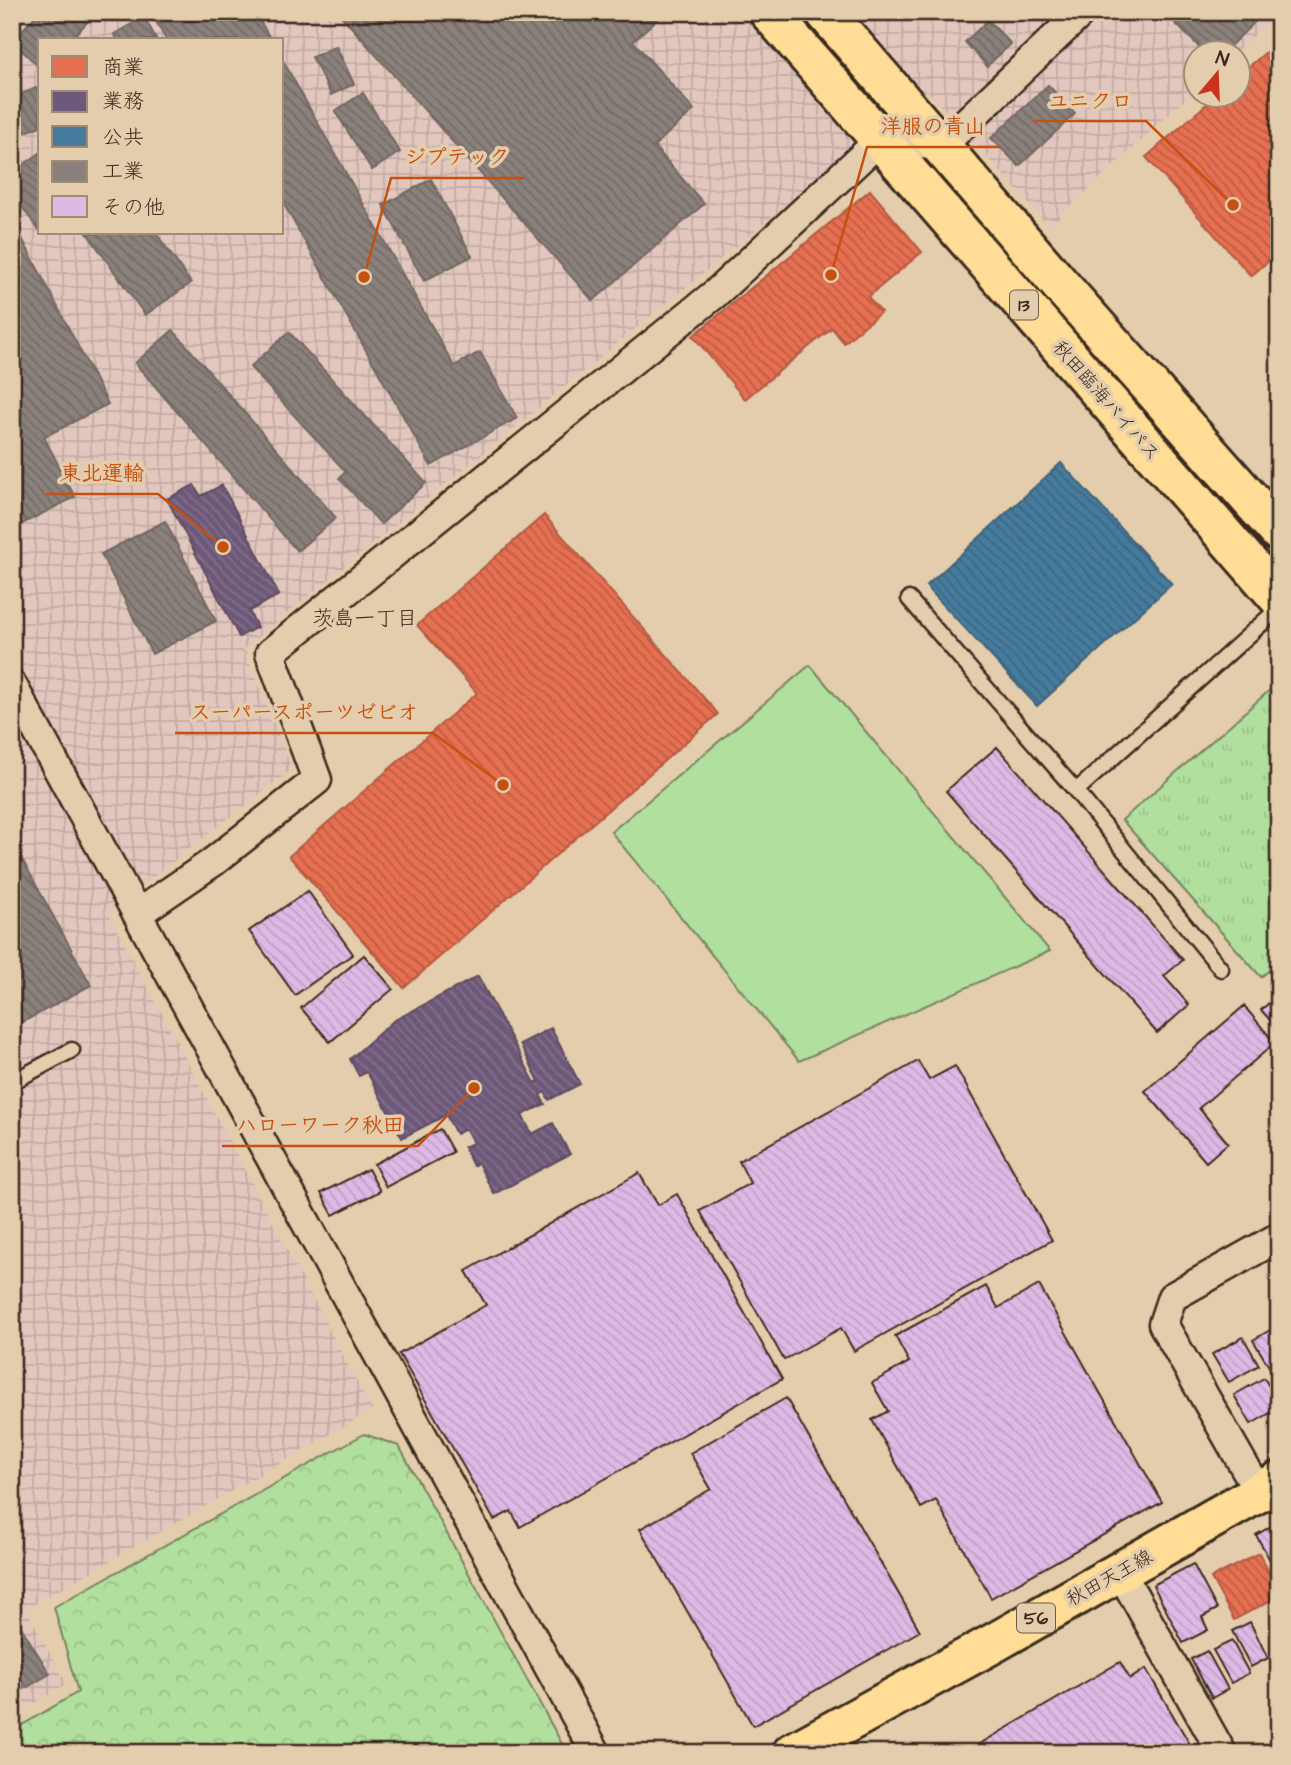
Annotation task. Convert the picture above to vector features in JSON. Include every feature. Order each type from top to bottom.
[{"type":"main road","name":"秋田臨海バイパス","points":[[769,12],[1279,598]]},
{"type":"main road","name":"13","points":[[825,12],[1279,532]]},
{"type":"main road","name":"秋田天王線","points":[[792,1753],[1269,1487]]},
{"type":"street","points":[[137,914],[213,862],[317,780],[270,653],[716,293],[880,140],[941,146],[1082,12]]},
{"type":"street","points":[[12,685],[596,1753]]},
{"type":"street","points":[[1269,1487],[1163,1325],[1172,1297],[1279,1237]]},
{"type":"street","points":[[1120,1571],[1222,1753]]},
{"type":"lane","points":[[909,599],[1076,791],[1221,969]]},
{"type":"lane","points":[[1076,791],[1279,608]]},
{"type":"lane","points":[[12,1082],[72,1050]]},
{"type":"shaded area","points":[[12,12],[1279,12],[1251,38],[1182,38],[1182,102],[1049,226],[927,90],[244,649],[292,769],[108,912],[372,1410],[26,1609],[67,1684],[12,1716]]},
{"type":"green space","points":[[810,665],[1050,951],[799,1061],[611,832]]},
{"type":"green space","points":[[1279,682],[1279,962],[1261,977],[1122,820]]},
{"type":"green space","points":[[364,1434],[399,1446],[567,1753],[12,1753],[12,1731],[78,1692],[54,1607]]},
{"type":"building: 商業","points":[[1279,41],[1279,252],[1251,276],[1146,157],[1202,108],[1252,108],[1252,64]]},
{"type":"building: 商業","points":[[870,190],[922,252],[868,297],[881,312],[844,343],[832,328],[745,399],[693,336]]},
{"type":"building: 商業","points":[[544,515],[718,714],[404,988],[289,856],[477,693],[417,625]]},
{"type":"building: 商業","points":[[1259,1553],[1279,1591],[1279,1596],[1234,1620],[1211,1578]]},
{"type":"building: 業務","points":[[194,485],[201,496],[222,485],[279,595],[249,611],[257,627],[239,637],[167,499]]},
{"type":"building: 業務","points":[[478,976],[535,1083],[539,1081],[520,1044],[551,1028],[580,1084],[549,1100],[545,1092],[540,1095],[545,1104],[522,1115],[532,1134],[553,1123],[570,1154],[494,1194],[478,1163],[473,1166],[464,1147],[473,1143],[466,1129],[456,1134],[446,1115],[402,1138],[367,1072],[359,1076],[350,1059],[393,1021]]},
{"type":"building: 公共","points":[[1061,463],[1172,584],[1037,706],[926,586]]},
{"type":"building: 工業","points":[[39,12],[97,12],[72,38],[38,38],[38,66],[12,41]]},
{"type":"building: 工業","points":[[151,12],[255,12],[270,38],[165,38]]},
{"type":"building: 工業","points":[[338,12],[665,12],[633,41],[694,110],[654,146],[704,204],[593,301]]},
{"type":"building: 工業","points":[[1164,12],[1265,12],[1238,38],[1190,38]]},
{"type":"building: 工業","points":[[144,17],[156,38],[117,38],[114,34]]},
{"type":"building: 工業","points":[[988,20],[1011,44],[987,66],[965,42]]},
{"type":"building: 工業","points":[[336,46],[354,84],[331,95],[312,57]]},
{"type":"building: 工業","points":[[284,63],[454,366],[480,352],[517,418],[431,466],[284,205]]},
{"type":"building: 工業","points":[[1048,85],[1075,114],[1019,166],[991,138]]},
{"type":"building: 工業","points":[[36,88],[38,127],[19,135],[12,120],[12,98]]},
{"type":"building: 工業","points":[[363,93],[400,152],[372,170],[335,111]]},
{"type":"building: 工業","points":[[38,154],[38,229],[12,193],[12,173]]},
{"type":"building: 工業","points":[[431,179],[472,256],[424,281],[383,205]]},
{"type":"building: 工業","points":[[12,219],[108,404],[44,437],[75,497],[12,529]]},
{"type":"building: 工業","points":[[88,234],[157,234],[191,283],[145,315]]},
{"type":"building: 工業","points":[[173,330],[336,518],[297,551],[135,363]]},
{"type":"building: 工業","points":[[289,332],[426,483],[381,524],[339,478],[346,472],[250,367]]},
{"type":"building: 工業","points":[[165,521],[216,621],[152,654],[101,554]]},
{"type":"building: 工業","points":[[12,841],[91,985],[12,1028]]},
{"type":"building: 工業","points":[[18,1622],[50,1674],[12,1696],[12,1626]]},
{"type":"building: その他","points":[[997,747],[1183,960],[1164,976],[1189,1005],[1157,1033],[946,791]]},
{"type":"building: その他","points":[[308,891],[353,954],[295,995],[249,931]]},
{"type":"building: その他","points":[[364,955],[393,989],[330,1042],[301,1008]]},
{"type":"building: その他","points":[[1279,994],[1279,1030],[1261,1010]]},
{"type":"building: その他","points":[[1244,1006],[1275,1043],[1199,1108],[1228,1143],[1206,1162],[1145,1091]]},
{"type":"building: その他","points":[[918,1061],[929,1080],[955,1066],[1052,1240],[854,1351],[841,1328],[784,1360],[700,1211],[750,1183],[739,1161]]},
{"type":"building: その他","points":[[440,1129],[453,1152],[386,1187],[374,1164]]},
{"type":"building: その他","points":[[368,1169],[380,1191],[333,1215],[321,1193]]},
{"type":"building: その他","points":[[639,1173],[658,1205],[677,1194],[782,1379],[520,1527],[511,1511],[494,1520],[399,1354],[486,1305],[466,1271]]},
{"type":"building: その他","points":[[1039,1285],[1162,1502],[991,1598],[936,1500],[921,1508],[872,1420],[888,1411],[872,1383],[909,1362],[895,1336],[986,1286],[998,1308]]},
{"type":"building: その他","points":[[1279,1325],[1279,1383],[1253,1340]]},
{"type":"building: その他","points":[[1243,1337],[1259,1365],[1229,1382],[1212,1354]]},
{"type":"building: その他","points":[[1264,1378],[1279,1402],[1279,1408],[1251,1424],[1234,1395]]},
{"type":"building: その他","points":[[786,1398],[920,1631],[753,1726],[640,1529],[711,1489],[690,1453]]},
{"type":"building: その他","points":[[1279,1522],[1279,1576],[1256,1535]]},
{"type":"building: その他","points":[[1193,1564],[1217,1609],[1202,1617],[1208,1630],[1183,1643],[1153,1585]]},
{"type":"building: その他","points":[[1250,1622],[1268,1658],[1251,1667],[1232,1631]]},
{"type":"building: その他","points":[[1232,1641],[1249,1673],[1231,1683],[1213,1650]]},
{"type":"building: その他","points":[[1207,1651],[1228,1689],[1212,1698],[1191,1659]]},
{"type":"building: その他","points":[[1120,1662],[1130,1679],[1146,1669],[1195,1753],[964,1753]]},
{"type":"place","name":"ユニクロ","points":[[1233,205]]},
{"type":"place","name":"洋服の青山","points":[[831,275]]},
{"type":"place","name":"ジプテック","points":[[364,277]]},
{"type":"place","name":"東北運輸","points":[[223,547]]},
{"type":"place","name":"スーパースポーツゼビオ","points":[[503,785]]},
{"type":"place","name":"ハローワーク秋田","points":[[474,1088]]},
{"type":"district","name":"茨島一丁目","points":[[365,618]]}]
